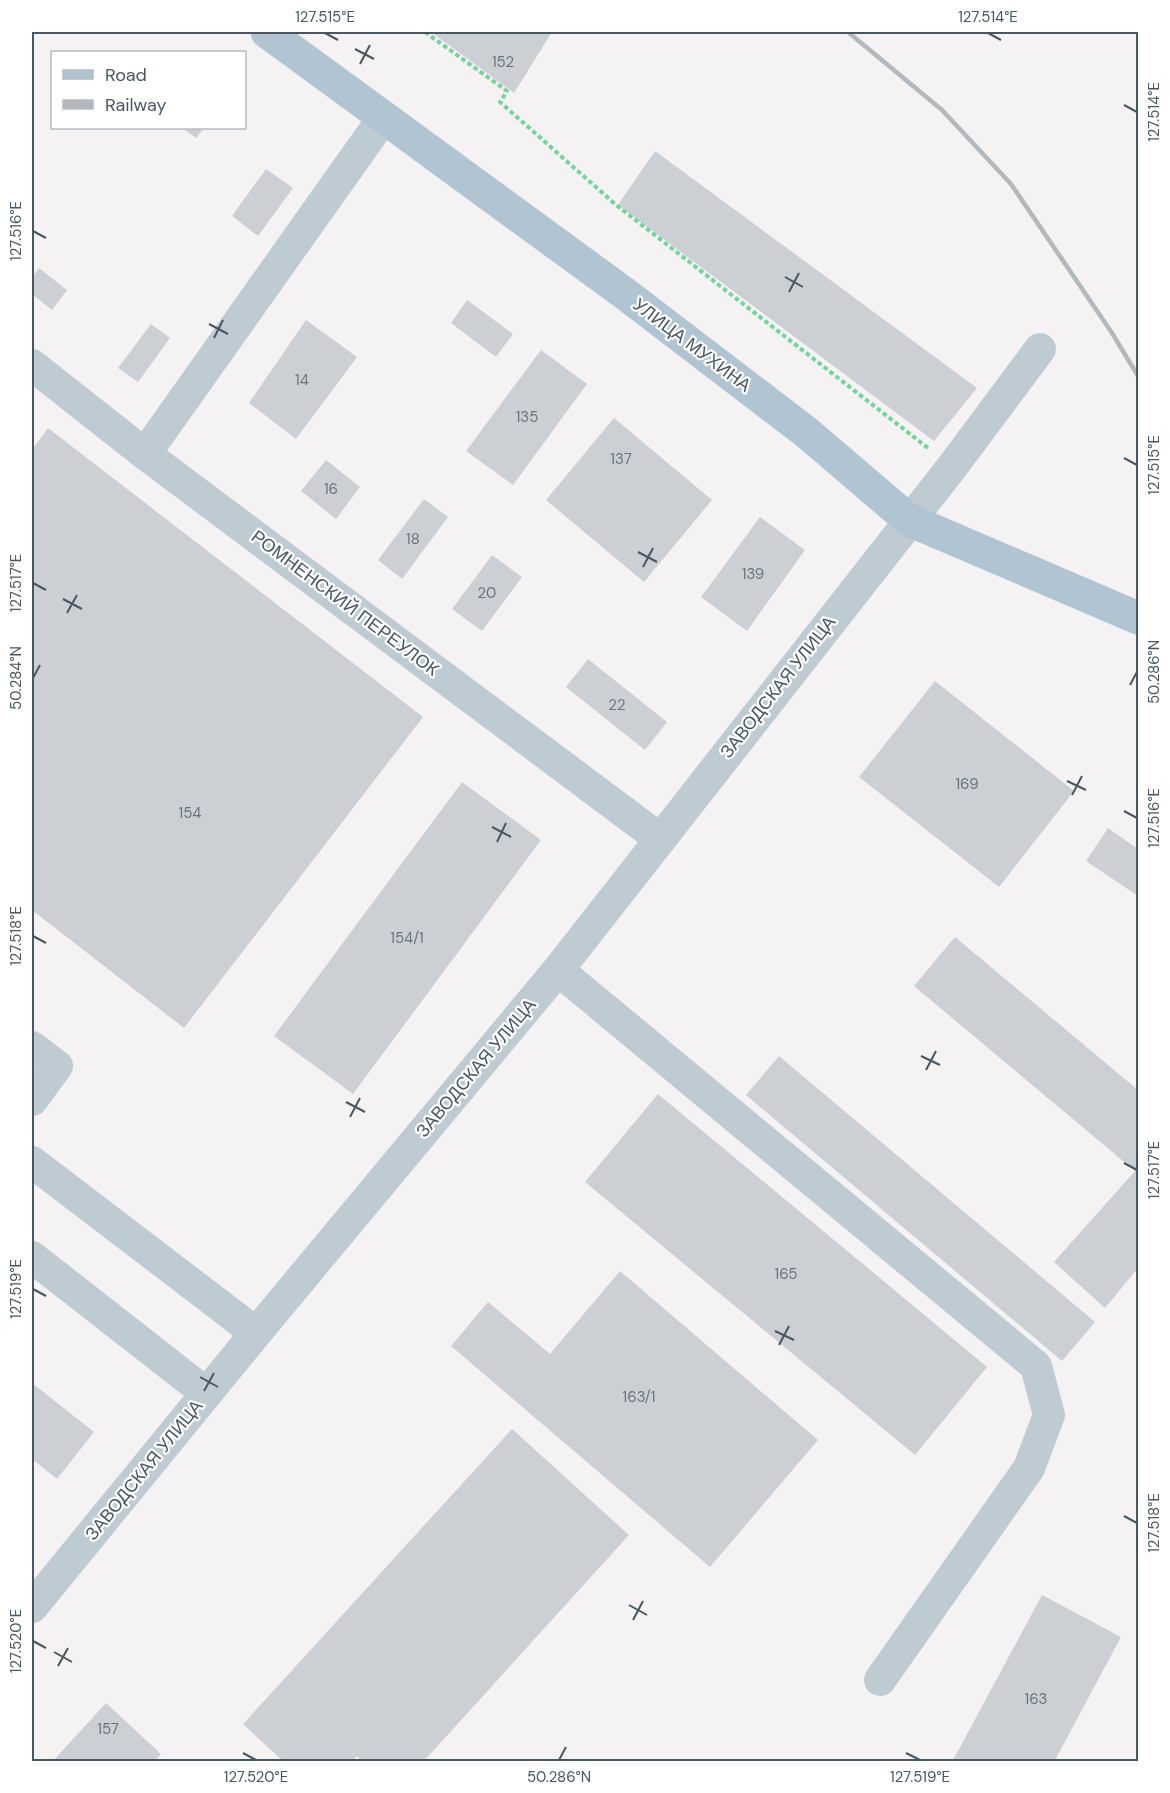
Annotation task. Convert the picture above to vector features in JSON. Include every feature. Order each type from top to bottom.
[{"type":"main road","name":"УЛИЦА МУХИНА","points":[[267,32],[628,296],[797,425],[909,520],[1138,618]]},
{"type":"street","points":[[144,454],[384,117]]},
{"type":"street","name":"ЗАВОДСКАЯ УЛИЦА","points":[[32,1607],[558,970],[952,467],[1040,349]]},
{"type":"street","name":"РОМНЕНСКИЙ ПЕРЕУЛОК","points":[[32,365],[144,454],[660,839]]},
{"type":"street","points":[[558,970],[1036,1366],[1049,1415],[1029,1468],[880,1680]]},
{"type":"street","points":[[32,1047],[57,1066],[32,1100]]},
{"type":"street","points":[[32,1162],[256,1333]]},
{"type":"street","points":[[32,1257],[206,1394]]},
{"type":"path","points":[[425,32],[507,91],[500,102],[615,204],[952,467]]},
{"type":"building","points":[[431,32],[552,32],[514,93]]},
{"type":"building","points":[[183,129],[203,129],[196,138]]},
{"type":"building","points":[[655,151],[977,388],[934,441],[618,205]]},
{"type":"building","points":[[266,169],[293,188],[258,236],[232,216]]},
{"type":"building","points":[[39,268],[67,290],[52,310],[32,294],[32,277]]},
{"type":"building","points":[[467,300],[513,334],[496,357],[451,323]]},
{"type":"building","points":[[306,320],[357,357],[296,439],[249,403]]},
{"type":"building","points":[[151,324],[170,338],[138,382],[118,368]]},
{"type":"building","points":[[541,350],[587,384],[513,485],[466,451]]},
{"type":"building","points":[[614,418],[712,500],[644,582],[546,500]]},
{"type":"building","points":[[48,428],[423,717],[184,1028],[32,910],[32,450]]},
{"type":"building","points":[[326,460],[360,487],[336,519],[301,491]]},
{"type":"building","points":[[424,499],[448,517],[402,579],[378,560]]},
{"type":"building","points":[[760,517],[805,550],[747,631],[701,597]]},
{"type":"building","points":[[492,555],[522,577],[482,631],[452,609]]},
{"type":"building","points":[[588,659],[667,722],[645,750],[566,687]]},
{"type":"building","points":[[935,681],[1074,791],[999,887],[859,777]]},
{"type":"building","points":[[462,782],[541,840],[353,1094],[274,1036]]},
{"type":"building","points":[[1108,828],[1138,849],[1138,896],[1086,861]]},
{"type":"building","points":[[955,937],[1138,1090],[1138,1268],[1105,1308],[1054,1262],[1135,1171],[914,986]]},
{"type":"building","points":[[779,1056],[1095,1322],[1062,1361],[746,1095]]},
{"type":"building","points":[[658,1094],[987,1367],[915,1455],[585,1182]]},
{"type":"building","points":[[620,1271],[818,1440],[710,1567],[451,1346],[488,1302],[550,1354]]},
{"type":"building","points":[[32,1383],[94,1432],[57,1479],[32,1459]]},
{"type":"building","points":[[512,1429],[629,1535],[423,1762],[362,1762],[357,1756],[352,1762],[284,1762],[243,1724]]},
{"type":"building","points":[[1042,1595],[1121,1637],[1054,1762],[952,1762]]},
{"type":"building","points":[[106,1703],[161,1754],[154,1762],[52,1762]]},
{"type":"railway","points":[[848,32],[942,110],[1011,184],[1112,333],[1138,376]]}]
